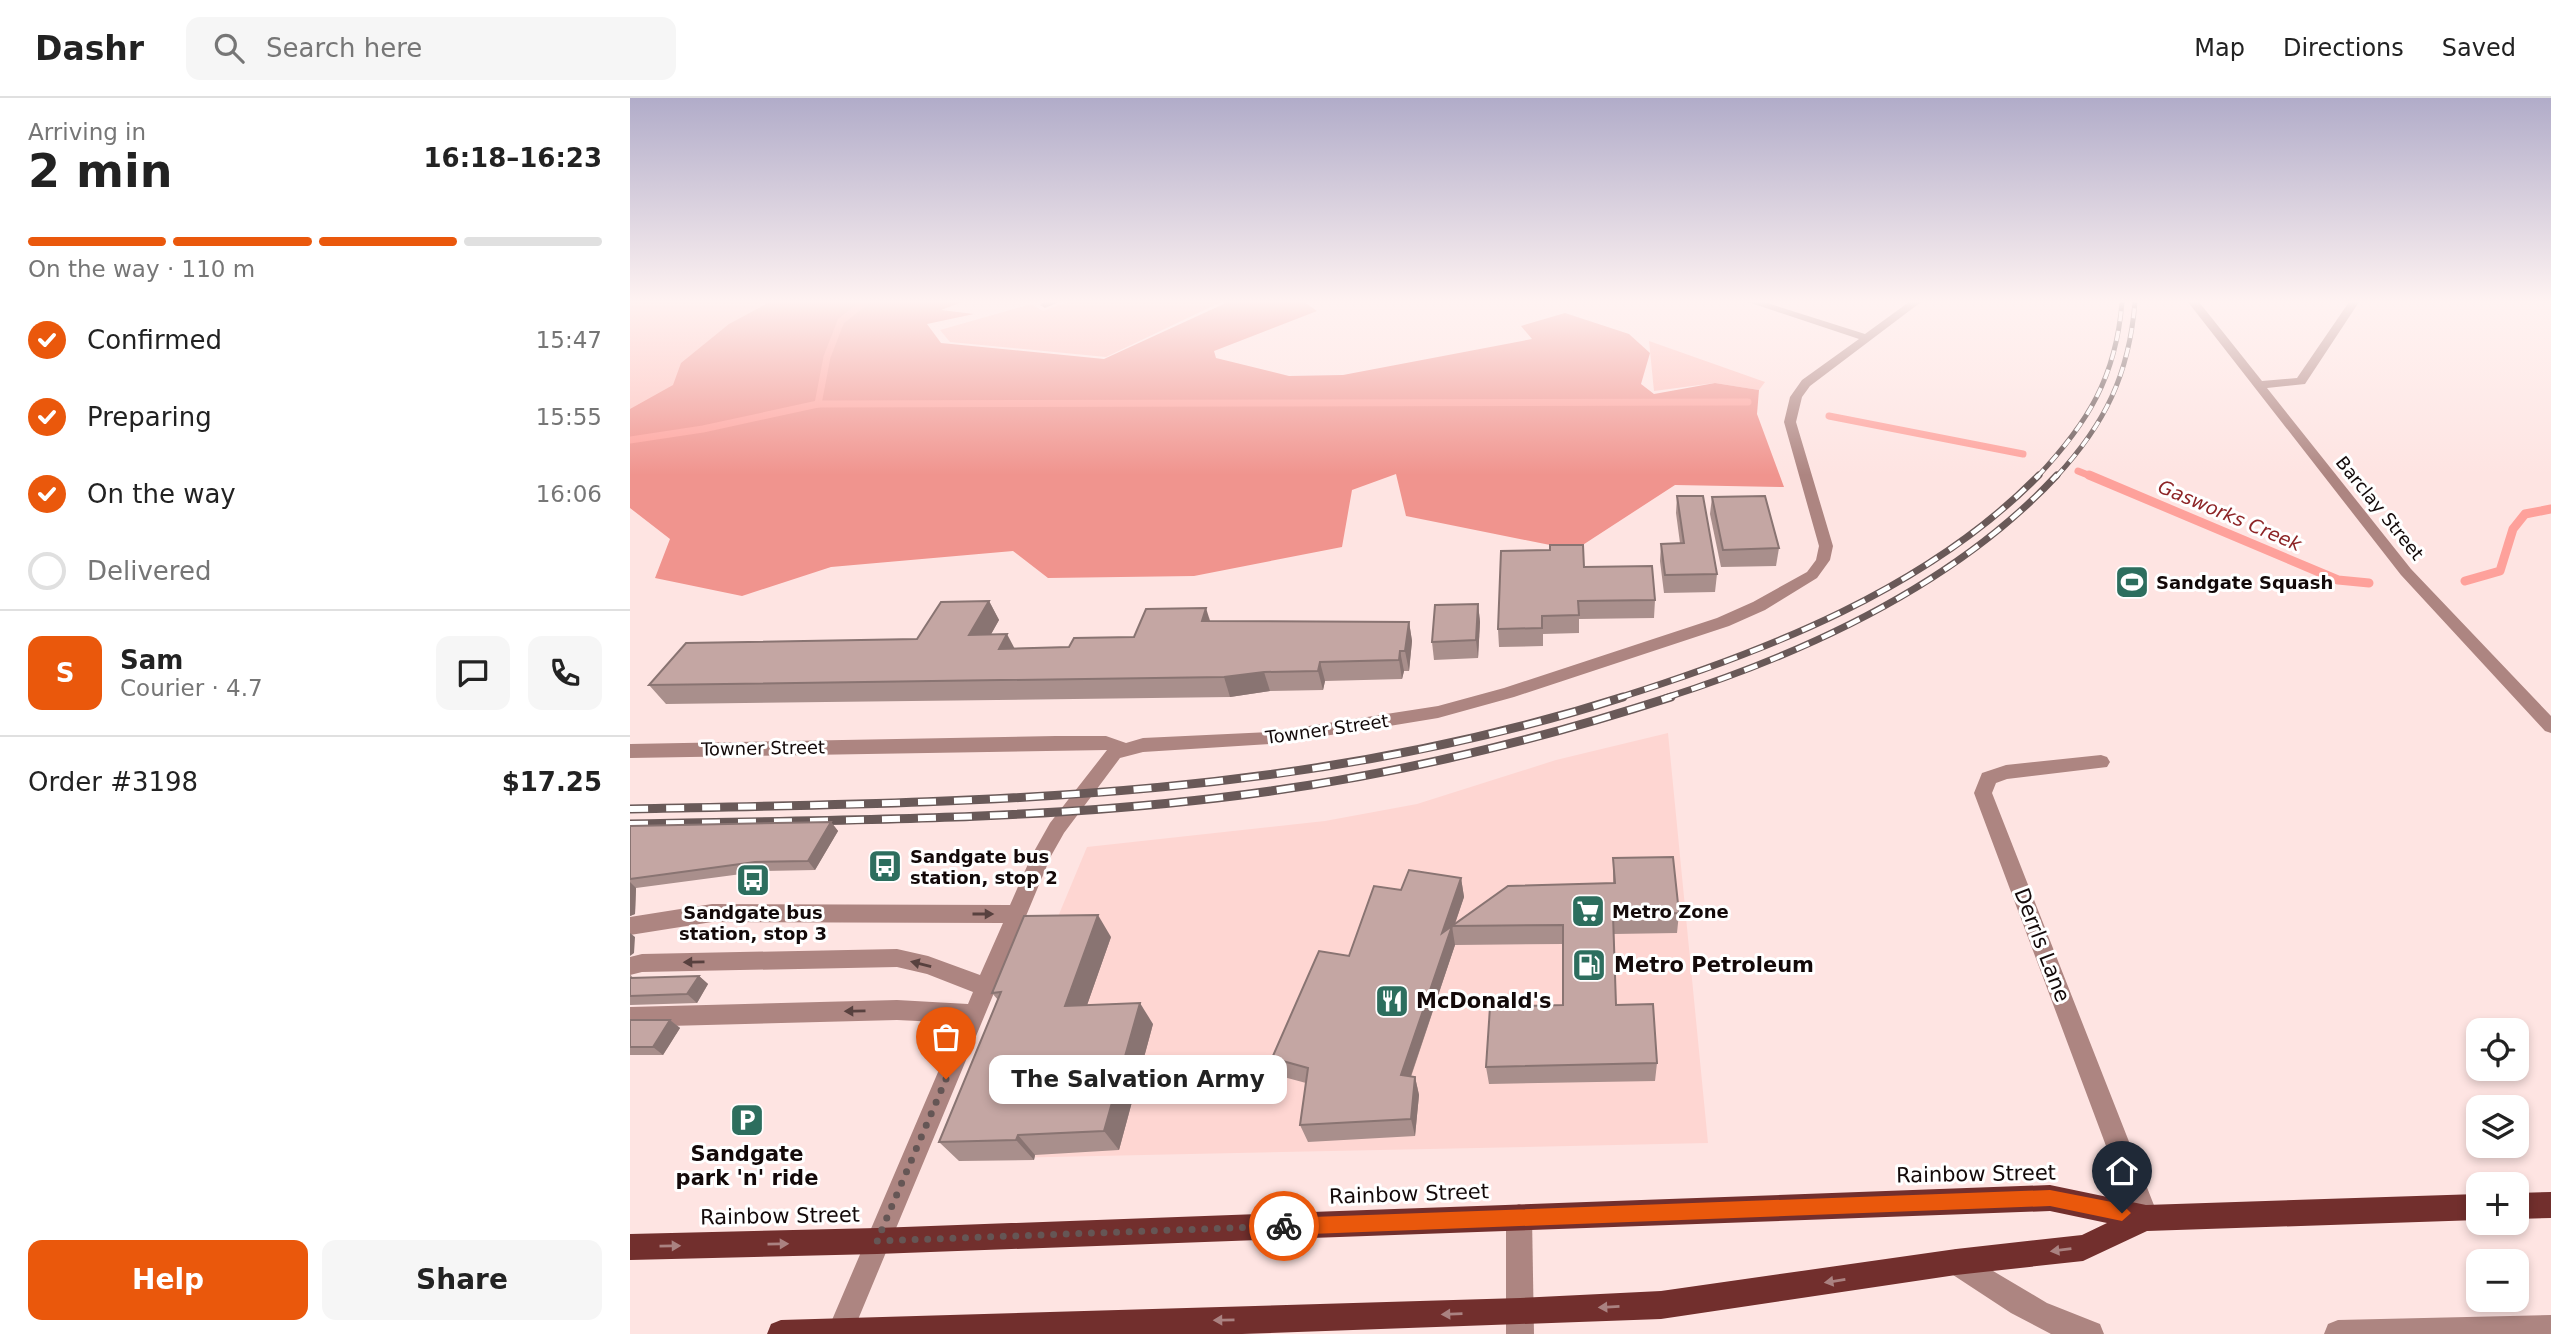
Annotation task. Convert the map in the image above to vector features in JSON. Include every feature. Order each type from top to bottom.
[{"type":"main road","name":"Rainbow Street","points":[[630,1247],[877,1241],[2050,1198],[2147,1218],[2466,1208]]},
{"type":"main road","points":[[2529,1206],[2551,1205]]},
{"type":"main road","name":"Rainbow Street","points":[[781,1334],[1520,1323],[1956,1262],[2083,1248],[2147,1218]]},
{"type":"street","name":"Towner Street","points":[[630,751],[1056,742],[1106,742],[1123,749],[1143,745],[1270,738],[1438,712],[1507,693],[1710,626],[1759,606],[1812,575],[1823,561],[1826,546],[1790,422],[1796,397],[1807,383],[1838,360]]},
{"type":"street","name":"Barclay Street","points":[[2237,360],[2406,572],[2551,727]]},
{"type":"street","points":[[2257,385],[2301,381],[2315,360]]},
{"type":"street","points":[[839,1333],[1015,914],[1058,828],[1106,760],[1123,749]]},
{"type":"street","name":"Derrls Lane","points":[[2101,762],[2006,772],[1989,778],[1983,793],[2147,1218]]},
{"type":"street","points":[[630,926],[712,913],[1015,914]]},
{"type":"street","points":[[630,966],[897,958],[928,965],[985,986]]},
{"type":"street","points":[[630,1017],[897,1010],[972,1014]]},
{"type":"street","points":[[1519,1217],[1520,1323]]},
{"type":"street","points":[[1956,1262],[2029,1308],[2070,1329],[2090,1334]]},
{"type":"street","points":[[2338,1334],[2551,1329]]},
{"type":"shaded area","points":[[630,360],[751,360],[630,432]]},
{"type":"shaded area","points":[[685,360],[1223,360],[1289,376],[1343,375],[1423,360],[1648,360],[1641,384],[1654,394],[1715,383],[1759,390],[1757,414],[1784,487],[1675,485],[1575,550],[1406,516],[1396,474],[1352,490],[1342,547],[1194,576],[1048,578],[1013,551],[831,567],[742,596],[655,578],[670,539],[630,508],[630,409],[673,385],[681,363]]},
{"type":"shaded area","points":[[1651,360],[1702,360],[1765,382],[1759,390],[1715,383],[1654,391]]},
{"type":"shaded area","points":[[1668,733],[1708,1143],[957,1159],[1087,847],[1325,821],[1417,804],[1556,760]]},
{"type":"building","points":[[1677,496],[1703,496],[1717,574],[1665,575],[1661,544],[1684,543]]},
{"type":"building","points":[[1765,496],[1779,548],[1723,550],[1712,497]]},
{"type":"building","points":[[1550,545],[1583,545],[1584,567],[1652,566],[1655,600],[1578,601],[1579,615],[1542,616],[1542,628],[1498,629],[1501,551],[1550,550]]},
{"type":"building","points":[[989,601],[969,635],[1007,634],[999,649],[1069,647],[1074,638],[1134,637],[1146,609],[1206,608],[1202,621],[1409,622],[1405,651],[1400,651],[1399,660],[1320,662],[1318,671],[1264,672],[1224,677],[649,685],[686,643],[917,639],[941,602]]},
{"type":"building","points":[[1478,604],[1476,640],[1432,642],[1435,605]]},
{"type":"building","points":[[831,822],[808,861],[755,862],[630,879],[630,826]]},
{"type":"building","points":[[1673,857],[1679,913],[1613,915],[1616,1005],[1653,1004],[1657,1063],[1486,1067],[1490,1007],[1563,1005],[1563,925],[1452,926],[1401,1075],[1415,1077],[1411,1119],[1300,1125],[1308,1068],[1272,1058],[1319,951],[1349,956],[1374,886],[1401,890],[1409,870],[1461,878],[1442,933],[1508,886],[1615,883],[1613,858]]},
{"type":"building","points":[[1098,915],[1065,1006],[1140,1003],[1104,1131],[1018,1135],[1016,1140],[939,1142],[1001,992],[992,993],[1024,916]]},
{"type":"building","points":[[699,976],[687,994],[630,996],[630,978]]},
{"type":"building","points":[[630,1020],[670,1020],[653,1047],[630,1047]]},
{"type":"waterway","name":"Gasworks Creek","points":[[818,404],[826,360]]},
{"type":"waterway","name":"Gasworks Creek","points":[[818,404],[1748,402]]},
{"type":"waterway","points":[[630,440],[703,429],[818,404]]},
{"type":"waterway","name":"Gasworks Creek","points":[[1829,416],[2023,454]]},
{"type":"waterway","name":"Gasworks Creek","points":[[2078,471],[2093,477]]},
{"type":"waterway","name":"Gasworks Creek","points":[[2089,475],[2338,580],[2369,583]]},
{"type":"waterway","points":[[2465,581],[2500,571],[2513,529],[2525,514],[2551,509]]},
{"type":"railway","points":[[2038,476],[2085,418],[2106,376],[2111,360]]},
{"type":"railway","points":[[2056,477],[2101,418],[2112,397],[2125,360]]},
{"type":"railway","points":[[1665,698],[1771,660],[1876,611],[1973,550],[2017,514],[2057,475]]},
{"type":"railway","points":[[1618,698],[1731,659],[1842,612],[1947,551],[1995,515],[2038,476]]},
{"type":"railway","points":[[630,809],[1007,798],[1131,790],[1254,777],[1377,758],[1500,732],[1623,697]]},
{"type":"railway","points":[[630,824],[997,815],[1144,806],[1217,798],[1333,781],[1447,759],[1671,697]]},
{"type":"way so far","points":[[946,1079],[877,1241],[1284,1226]]},
{"type":"place","name":"Sandgate Squash","points":[[2132,582]]},
{"type":"place","name":"Sandgate bus station, stop 2","points":[[885,866]]},
{"type":"place","name":"Sandgate bus station, stop 3","points":[[753,880]]},
{"type":"place","name":"Metro Zone","points":[[1588,911]]},
{"type":"place","name":"Metro Petroleum","points":[[1589,965]]},
{"type":"place","name":"McDonald's","points":[[1392,1001]]},
{"type":"place","name":"The Salvation Army","points":[[946,1079]]},
{"type":"place","name":"Sandgate park 'n' ride","points":[[747,1120]]},
{"type":"route","points":[[1284,1226],[2050,1198],[2122,1213]]}]
